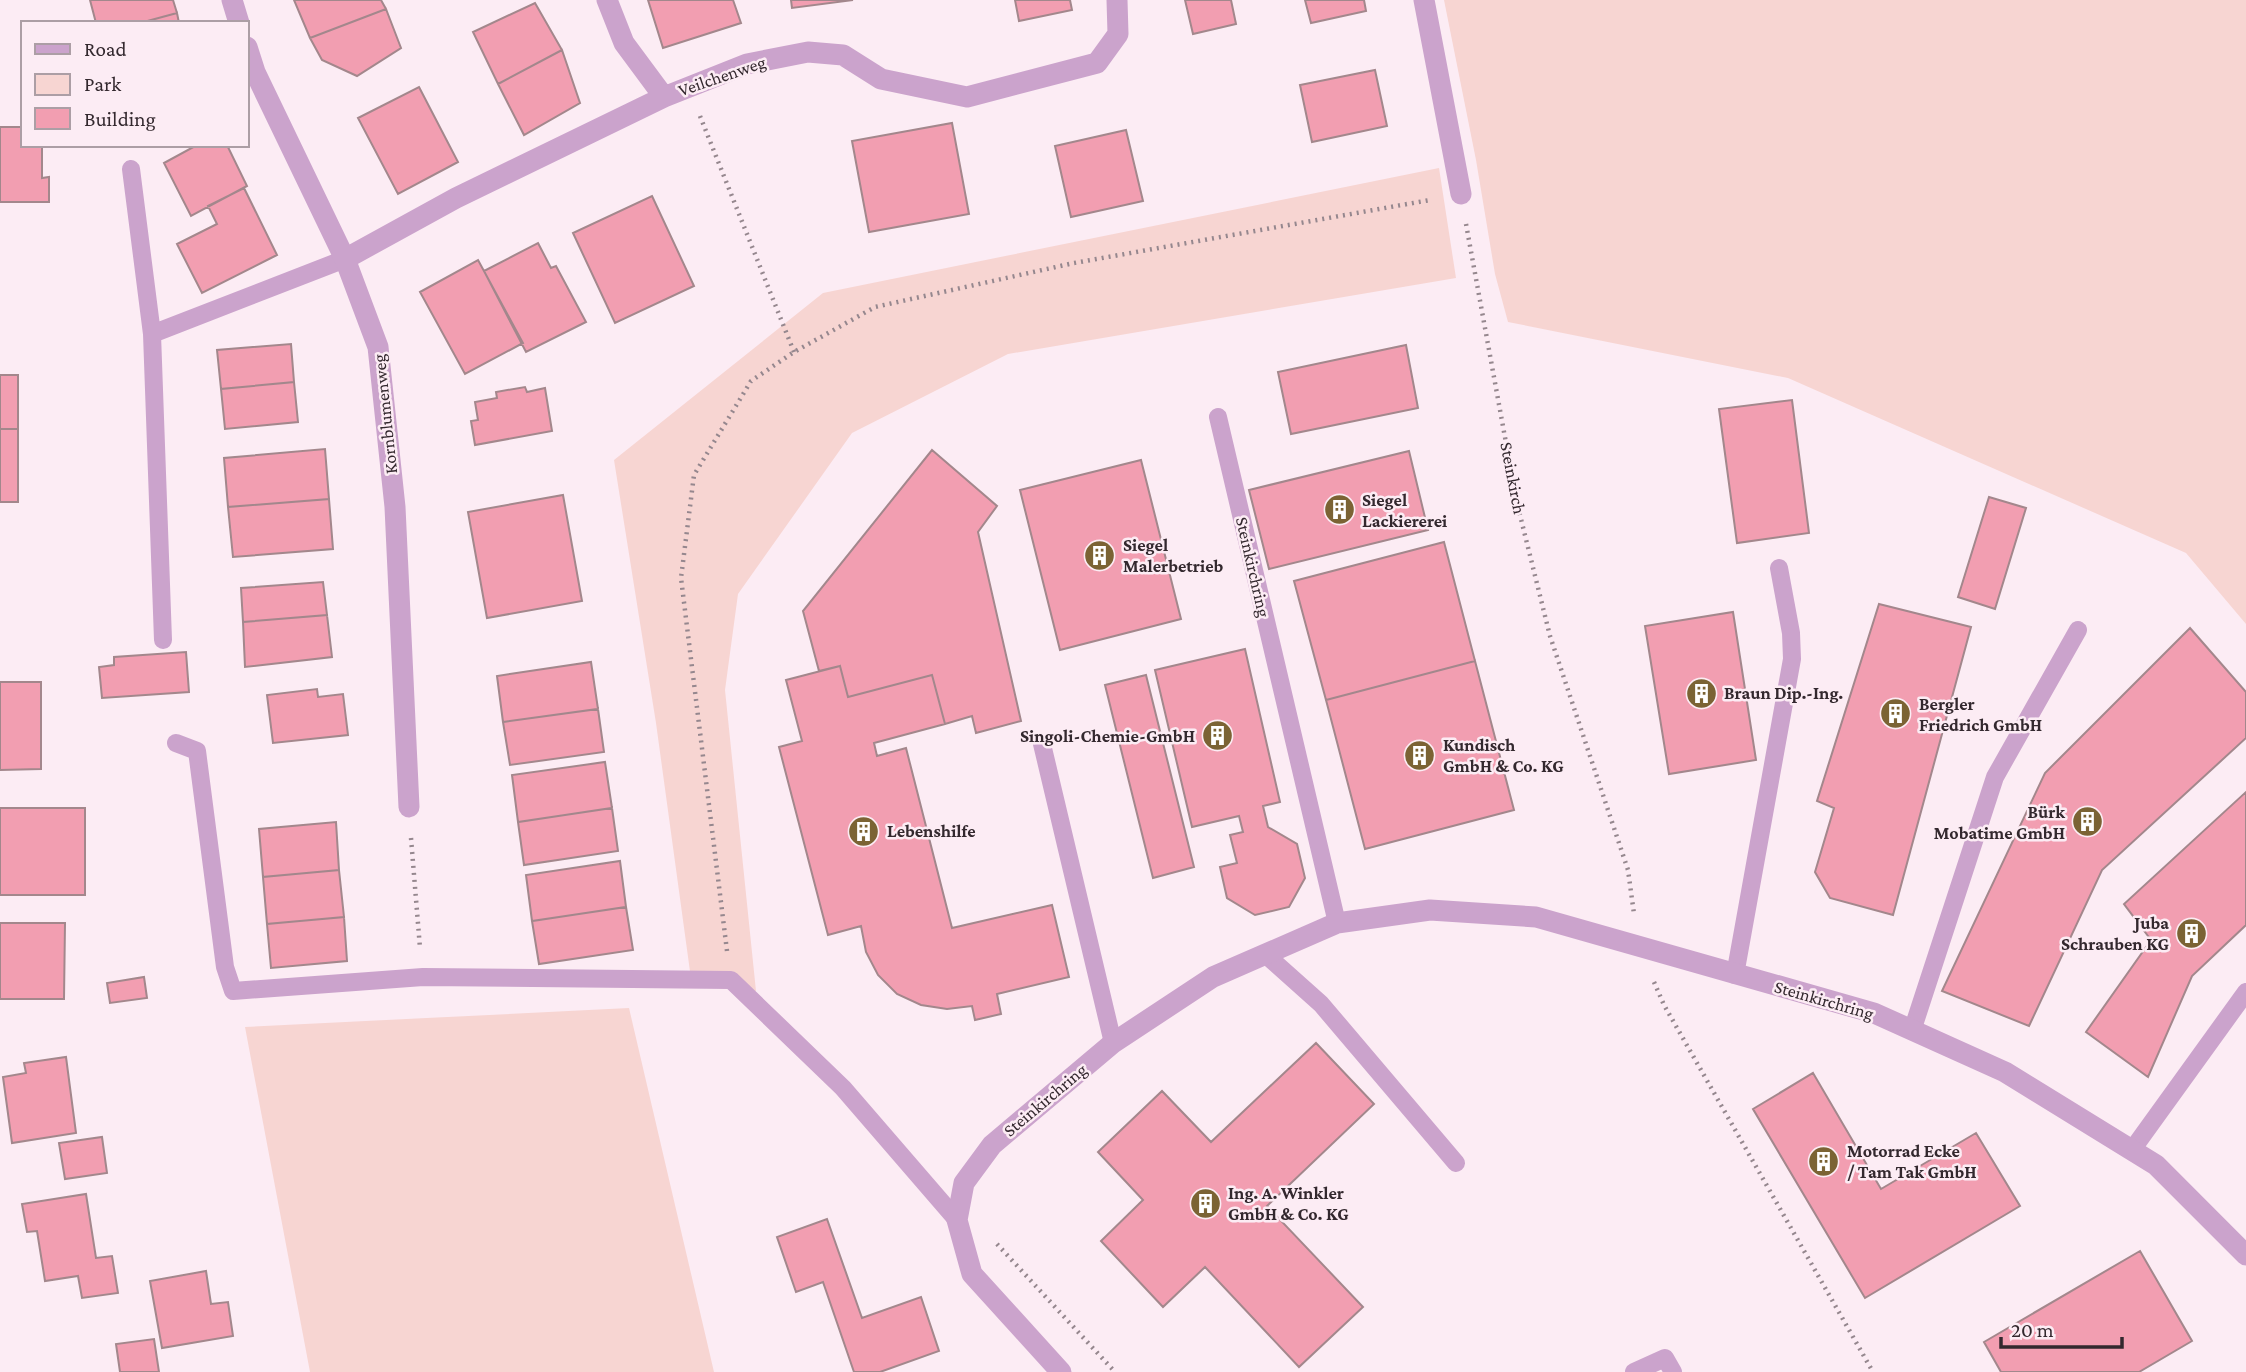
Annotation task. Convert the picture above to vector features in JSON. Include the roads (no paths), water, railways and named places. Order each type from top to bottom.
[{"type":"street","points":[[232,0],[238,21]]},
{"type":"street","points":[[607,0],[624,43],[664,96]]},
{"type":"street","name":"Veilchenweg","points":[[345,259],[456,198],[664,96],[747,64],[808,52],[843,55],[881,79],[967,97],[1097,63],[1118,34],[1118,0]]},
{"type":"street","points":[[1424,0],[1461,194]]},
{"type":"street","name":"Kornblumenweg","points":[[248,50],[255,72],[345,259],[378,347],[395,507],[409,807]]},
{"type":"street","name":"Steinkirchring","points":[[1061,1372],[972,1274],[959,1228],[964,1183],[992,1145],[1113,1043],[1213,976],[1337,923],[1430,910],[1536,918],[1874,1013],[2005,1072],[2156,1165],[2246,1255]]},
{"type":"lane","points":[[131,169],[152,334],[163,640]]},
{"type":"lane","points":[[152,334],[345,259]]},
{"type":"lane","name":"Steinkirchring","points":[[1218,417],[1337,923]]},
{"type":"lane","points":[[1735,975],[1792,659],[1791,633],[1779,568]]},
{"type":"lane","points":[[1912,1031],[1995,777],[2077,630]]},
{"type":"lane","points":[[176,743],[197,751],[225,967],[233,991],[423,977],[730,980],[842,1088],[959,1228]]},
{"type":"lane","points":[[1042,744],[1113,1043]]},
{"type":"lane","points":[[1265,954],[1321,1004],[1456,1163]]},
{"type":"lane","points":[[2132,1150],[2246,992]]},
{"type":"lane","points":[[1634,1372],[1665,1358],[1673,1372]]},
{"type":"place","name":"Siegel Lackiererei","points":[[1339,510]]},
{"type":"place","name":"Siegel Malerbetrieb","points":[[1100,555]]},
{"type":"place","name":"Braun Dip.-Ing.","points":[[1701,693]]},
{"type":"place","name":"Bergler Friedrich GmbH","points":[[1896,714]]},
{"type":"place","name":"Singoli-Chemie-GmbH","points":[[1218,736]]},
{"type":"place","name":"Kundisch GmbH & Co. KG","points":[[1420,755]]},
{"type":"place","name":"Bürk Mobatime GmbH","points":[[2088,822]]},
{"type":"place","name":"Lebenshilfe","points":[[864,831]]},
{"type":"place","name":"Juba Schrauben KG","points":[[2192,933]]},
{"type":"place","name":"Motorrad Ecke / Tam Tak GmbH","points":[[1824,1161]]},
{"type":"place","name":"Ing. A. Winkler GmbH & Co. KG","points":[[1205,1203]]}]
